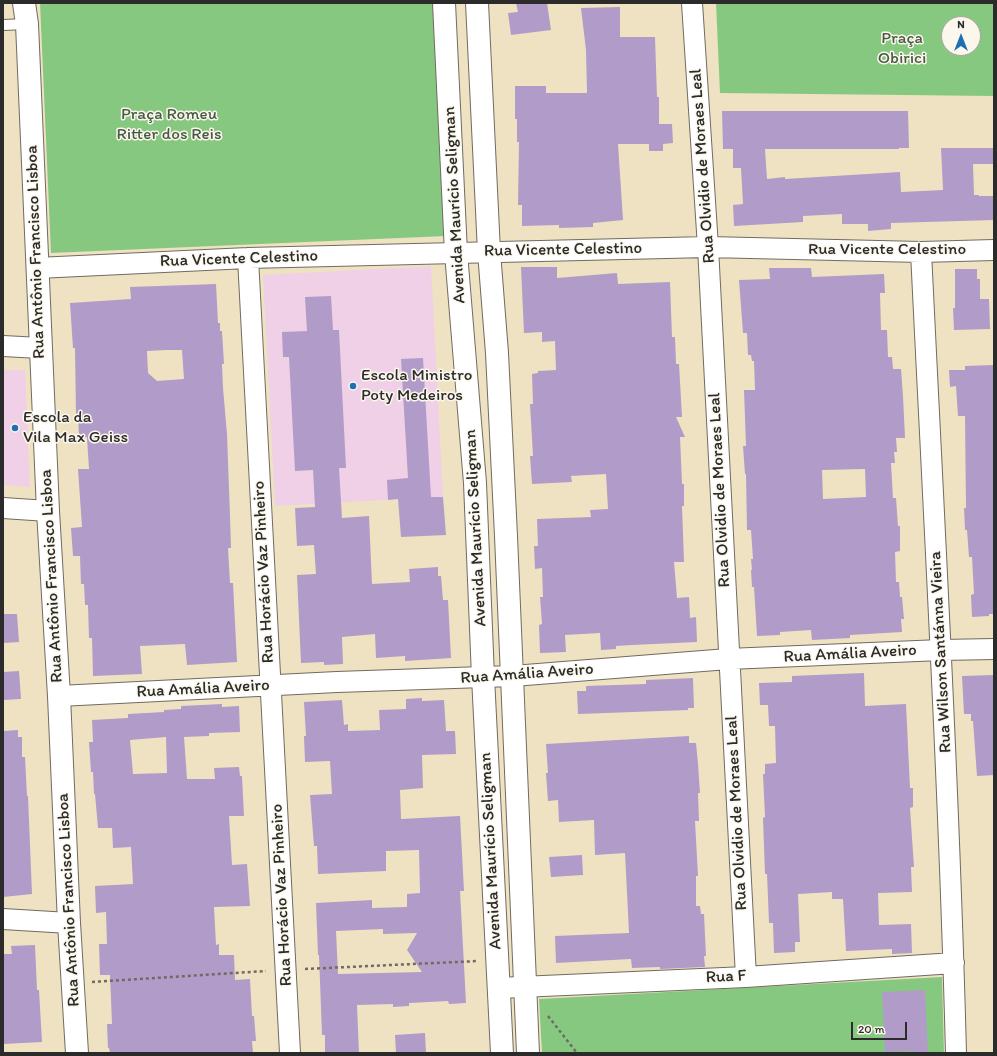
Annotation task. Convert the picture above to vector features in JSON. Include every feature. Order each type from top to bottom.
[{"type":"main road","name":"Avenida Maurício Seligman","points":[[444,3],[456,253],[476,483],[483,677],[502,1053]]},
{"type":"main road","name":"Avenida Maurício Seligman","points":[[477,3],[489,252],[497,353],[513,676],[524,987],[528,1053]]},
{"type":"main road","name":"Rua Antônio Francisco Lisboa","points":[[26,14],[48,511],[77,1053]]},
{"type":"street","name":"Rua Olvidio de Moraes Leal","points":[[692,3],[708,247],[728,659],[746,977]]},
{"type":"street","name":"Rua Vicente Celestino","points":[[37,268],[248,258],[708,247],[921,252],[994,250]]},
{"type":"street","name":"Rua Wilson Santánna Vieira","points":[[921,252],[941,650],[954,962],[956,1053]]},
{"type":"street","name":"Rua Horácio Vaz Pinheiro","points":[[248,258],[290,1053]]},
{"type":"street","points":[[3,346],[40,348]]},
{"type":"street","points":[[3,508],[48,511]]},
{"type":"street","name":"Rua Amália Aveiro","points":[[59,696],[270,685],[513,676],[728,659],[994,649]]},
{"type":"street","points":[[3,919],[69,923]]},
{"type":"street","name":"Rua F","points":[[498,988],[746,977],[954,962]]},
{"type":"lane","points":[[3,25],[26,14]]},
{"type":"path","points":[[543,1011],[577,1053]]},
{"type":"shaded area","name":"Escola Ministro Poty Medeiros","points":[[431,266],[443,497],[275,506],[263,275]]},
{"type":"shaded area","name":"Escola da Vila Max Geiss","points":[[3,370],[25,370],[30,487],[3,485]]},
{"type":"green space","name":"Praça Romeu Ritter dos Reis","points":[[40,3],[436,3],[446,236],[51,253]]},
{"type":"green space","name":"Praça Obirici","points":[[716,3],[994,3],[994,96],[720,93]]},
{"type":"green space","points":[[942,977],[944,1053],[542,1053],[539,999]]},
{"type":"building","points":[[516,3],[547,3],[551,30],[511,35],[508,13],[518,12]]},
{"type":"building","points":[[620,7],[620,37],[655,37],[657,97],[659,97],[659,124],[672,124],[673,143],[663,144],[663,151],[649,151],[649,144],[618,144],[623,220],[593,223],[593,227],[559,228],[559,225],[522,226],[522,205],[518,205],[519,142],[517,142],[517,119],[515,119],[515,86],[546,86],[546,93],[587,93],[586,50],[581,8]]},
{"type":"building","points":[[722,111],[908,111],[909,148],[765,149],[767,179],[900,172],[901,192],[943,190],[941,148],[994,148],[994,164],[973,164],[974,195],[994,196],[994,220],[891,223],[891,229],[868,231],[868,224],[842,224],[842,214],[803,216],[803,222],[734,226],[733,205],[743,204],[741,168],[733,168],[733,149],[723,149]]},
{"type":"building","points":[[521,267],[557,267],[557,278],[617,273],[618,284],[670,282],[672,337],[675,337],[676,364],[679,364],[682,417],[676,417],[685,437],[680,437],[682,484],[684,484],[684,506],[682,506],[684,562],[674,562],[677,598],[689,597],[690,618],[696,617],[697,642],[616,646],[616,649],[601,650],[600,633],[565,635],[566,652],[540,653],[539,625],[542,624],[540,597],[543,597],[542,568],[535,569],[534,546],[538,546],[537,519],[591,517],[590,510],[608,509],[606,474],[571,476],[572,482],[532,484],[530,456],[533,456],[530,404],[533,404],[532,374],[538,373],[538,371],[556,370],[555,341],[542,342],[542,332],[524,333]]},
{"type":"building","points":[[769,268],[811,268],[812,277],[884,274],[885,293],[880,293],[881,330],[887,330],[888,357],[892,357],[893,369],[901,369],[903,396],[905,438],[896,438],[897,452],[894,452],[895,463],[891,463],[893,498],[896,498],[898,526],[900,526],[900,551],[895,552],[896,582],[899,582],[904,619],[901,619],[902,632],[850,635],[850,638],[812,640],[811,630],[780,632],[780,635],[757,636],[754,587],[752,587],[751,570],[751,559],[753,559],[751,530],[747,530],[746,474],[743,446],[746,446],[744,390],[755,390],[754,361],[752,361],[751,355],[748,355],[747,333],[743,333],[739,280],[770,279]],"holes":[[[865,469],[866,497],[823,499],[822,470]]]},
{"type":"building","points":[[955,269],[977,269],[977,279],[980,279],[980,299],[989,299],[990,329],[954,330],[953,308],[955,308]]},
{"type":"building","points":[[216,284],[218,323],[220,323],[220,331],[222,331],[224,364],[222,364],[227,434],[231,548],[228,548],[230,583],[233,583],[237,662],[187,665],[185,644],[140,646],[142,674],[93,676],[92,638],[89,638],[88,605],[85,605],[84,584],[81,584],[80,556],[73,556],[71,528],[82,527],[78,469],[89,469],[87,437],[79,438],[78,414],[76,415],[75,348],[73,348],[70,303],[131,299],[130,287]],"holes":[[[182,350],[184,379],[157,381],[148,373],[147,351]]]},
{"type":"building","points":[[331,296],[333,330],[339,330],[346,468],[339,468],[342,518],[369,516],[372,584],[410,582],[409,569],[438,567],[438,576],[441,576],[443,600],[448,600],[451,658],[405,661],[405,656],[376,658],[375,634],[342,637],[343,664],[324,665],[324,662],[301,663],[297,575],[316,574],[314,545],[297,546],[295,508],[315,507],[313,470],[295,471],[289,357],[283,357],[282,332],[307,331],[305,297]]},
{"type":"building","points":[[423,358],[431,497],[443,497],[446,535],[401,537],[398,499],[388,500],[387,480],[408,478],[401,359]]},
{"type":"building","points":[[994,365],[994,614],[989,614],[989,616],[972,617],[971,595],[974,594],[972,557],[969,557],[967,530],[965,530],[964,508],[966,508],[965,416],[958,416],[956,386],[950,387],[949,370],[965,370],[965,366]]},
{"type":"building","points":[[3,614],[17,614],[19,642],[3,643]]},
{"type":"building","points":[[19,671],[21,699],[3,700],[3,672]]},
{"type":"building","points":[[864,673],[865,706],[906,704],[910,788],[913,788],[913,807],[910,808],[914,867],[911,867],[912,892],[878,893],[879,925],[911,924],[912,953],[892,954],[892,949],[846,951],[843,899],[832,899],[832,892],[798,894],[800,942],[795,942],[795,952],[774,953],[773,923],[769,923],[767,874],[765,874],[763,774],[765,774],[765,764],[776,763],[775,726],[769,726],[768,705],[760,705],[759,683],[792,682],[792,676]]},
{"type":"building","points":[[994,675],[994,775],[977,776],[973,721],[971,721],[971,714],[964,714],[962,676]]},
{"type":"building","points":[[693,678],[694,708],[688,708],[688,710],[578,714],[577,691],[586,691],[586,686],[646,684],[646,680]]},
{"type":"building","points":[[422,698],[422,701],[444,700],[446,731],[455,731],[456,754],[422,755],[423,788],[400,790],[401,819],[460,816],[464,891],[460,891],[466,1003],[449,1004],[448,1001],[409,1003],[409,1006],[393,1007],[393,1004],[357,1005],[359,1053],[325,1053],[325,1035],[322,1035],[316,903],[372,900],[372,908],[407,907],[407,894],[420,893],[419,850],[386,851],[386,871],[318,874],[317,846],[314,846],[310,795],[332,794],[330,761],[305,762],[304,736],[306,736],[304,702],[342,700],[344,725],[348,724],[348,731],[380,730],[379,710],[406,709],[406,699]],"holes":[[[383,929],[383,934],[417,933],[407,950],[422,972],[338,974],[336,931]]]},
{"type":"building","points":[[222,704],[222,707],[239,706],[240,732],[209,733],[209,736],[184,737],[187,779],[215,779],[214,768],[239,767],[240,776],[242,776],[244,816],[229,816],[232,865],[247,864],[250,906],[214,907],[216,945],[219,944],[219,955],[234,955],[235,980],[250,979],[252,1016],[254,1016],[256,1041],[252,1041],[253,1053],[110,1053],[108,1048],[107,1024],[112,1024],[110,975],[100,975],[99,944],[107,944],[106,912],[96,913],[95,886],[133,884],[131,847],[113,848],[112,828],[98,828],[89,742],[93,742],[92,720],[128,718],[128,714],[164,712],[164,710],[181,709],[181,706]],"holes":[[[166,737],[167,773],[133,774],[130,740]]]},
{"type":"building","points":[[18,730],[18,737],[22,737],[22,757],[25,757],[32,894],[3,897],[3,731]]},
{"type":"building","points":[[689,736],[689,743],[696,743],[698,764],[700,793],[698,793],[699,821],[695,821],[698,876],[696,876],[696,906],[700,906],[701,914],[704,914],[706,956],[704,956],[705,967],[660,969],[660,967],[632,968],[631,959],[556,963],[555,936],[629,933],[625,853],[595,855],[594,820],[559,822],[558,800],[548,801],[546,744]]},
{"type":"building","points":[[582,855],[583,875],[551,877],[549,857]]},
{"type":"building","points":[[35,945],[37,990],[39,990],[42,1042],[3,1044],[3,954],[12,954],[11,946]]},
{"type":"building","points":[[925,990],[928,1053],[913,1053],[913,1051],[885,1052],[882,992]]},
{"type":"building","points":[[425,1033],[426,1053],[396,1053],[395,1035]]},
{"type":"place","name":"Escola Ministro Poty Medeiros","points":[[353,386]]},
{"type":"place","name":"Escola da Vila Max Geiss","points":[[15,428]]}]
